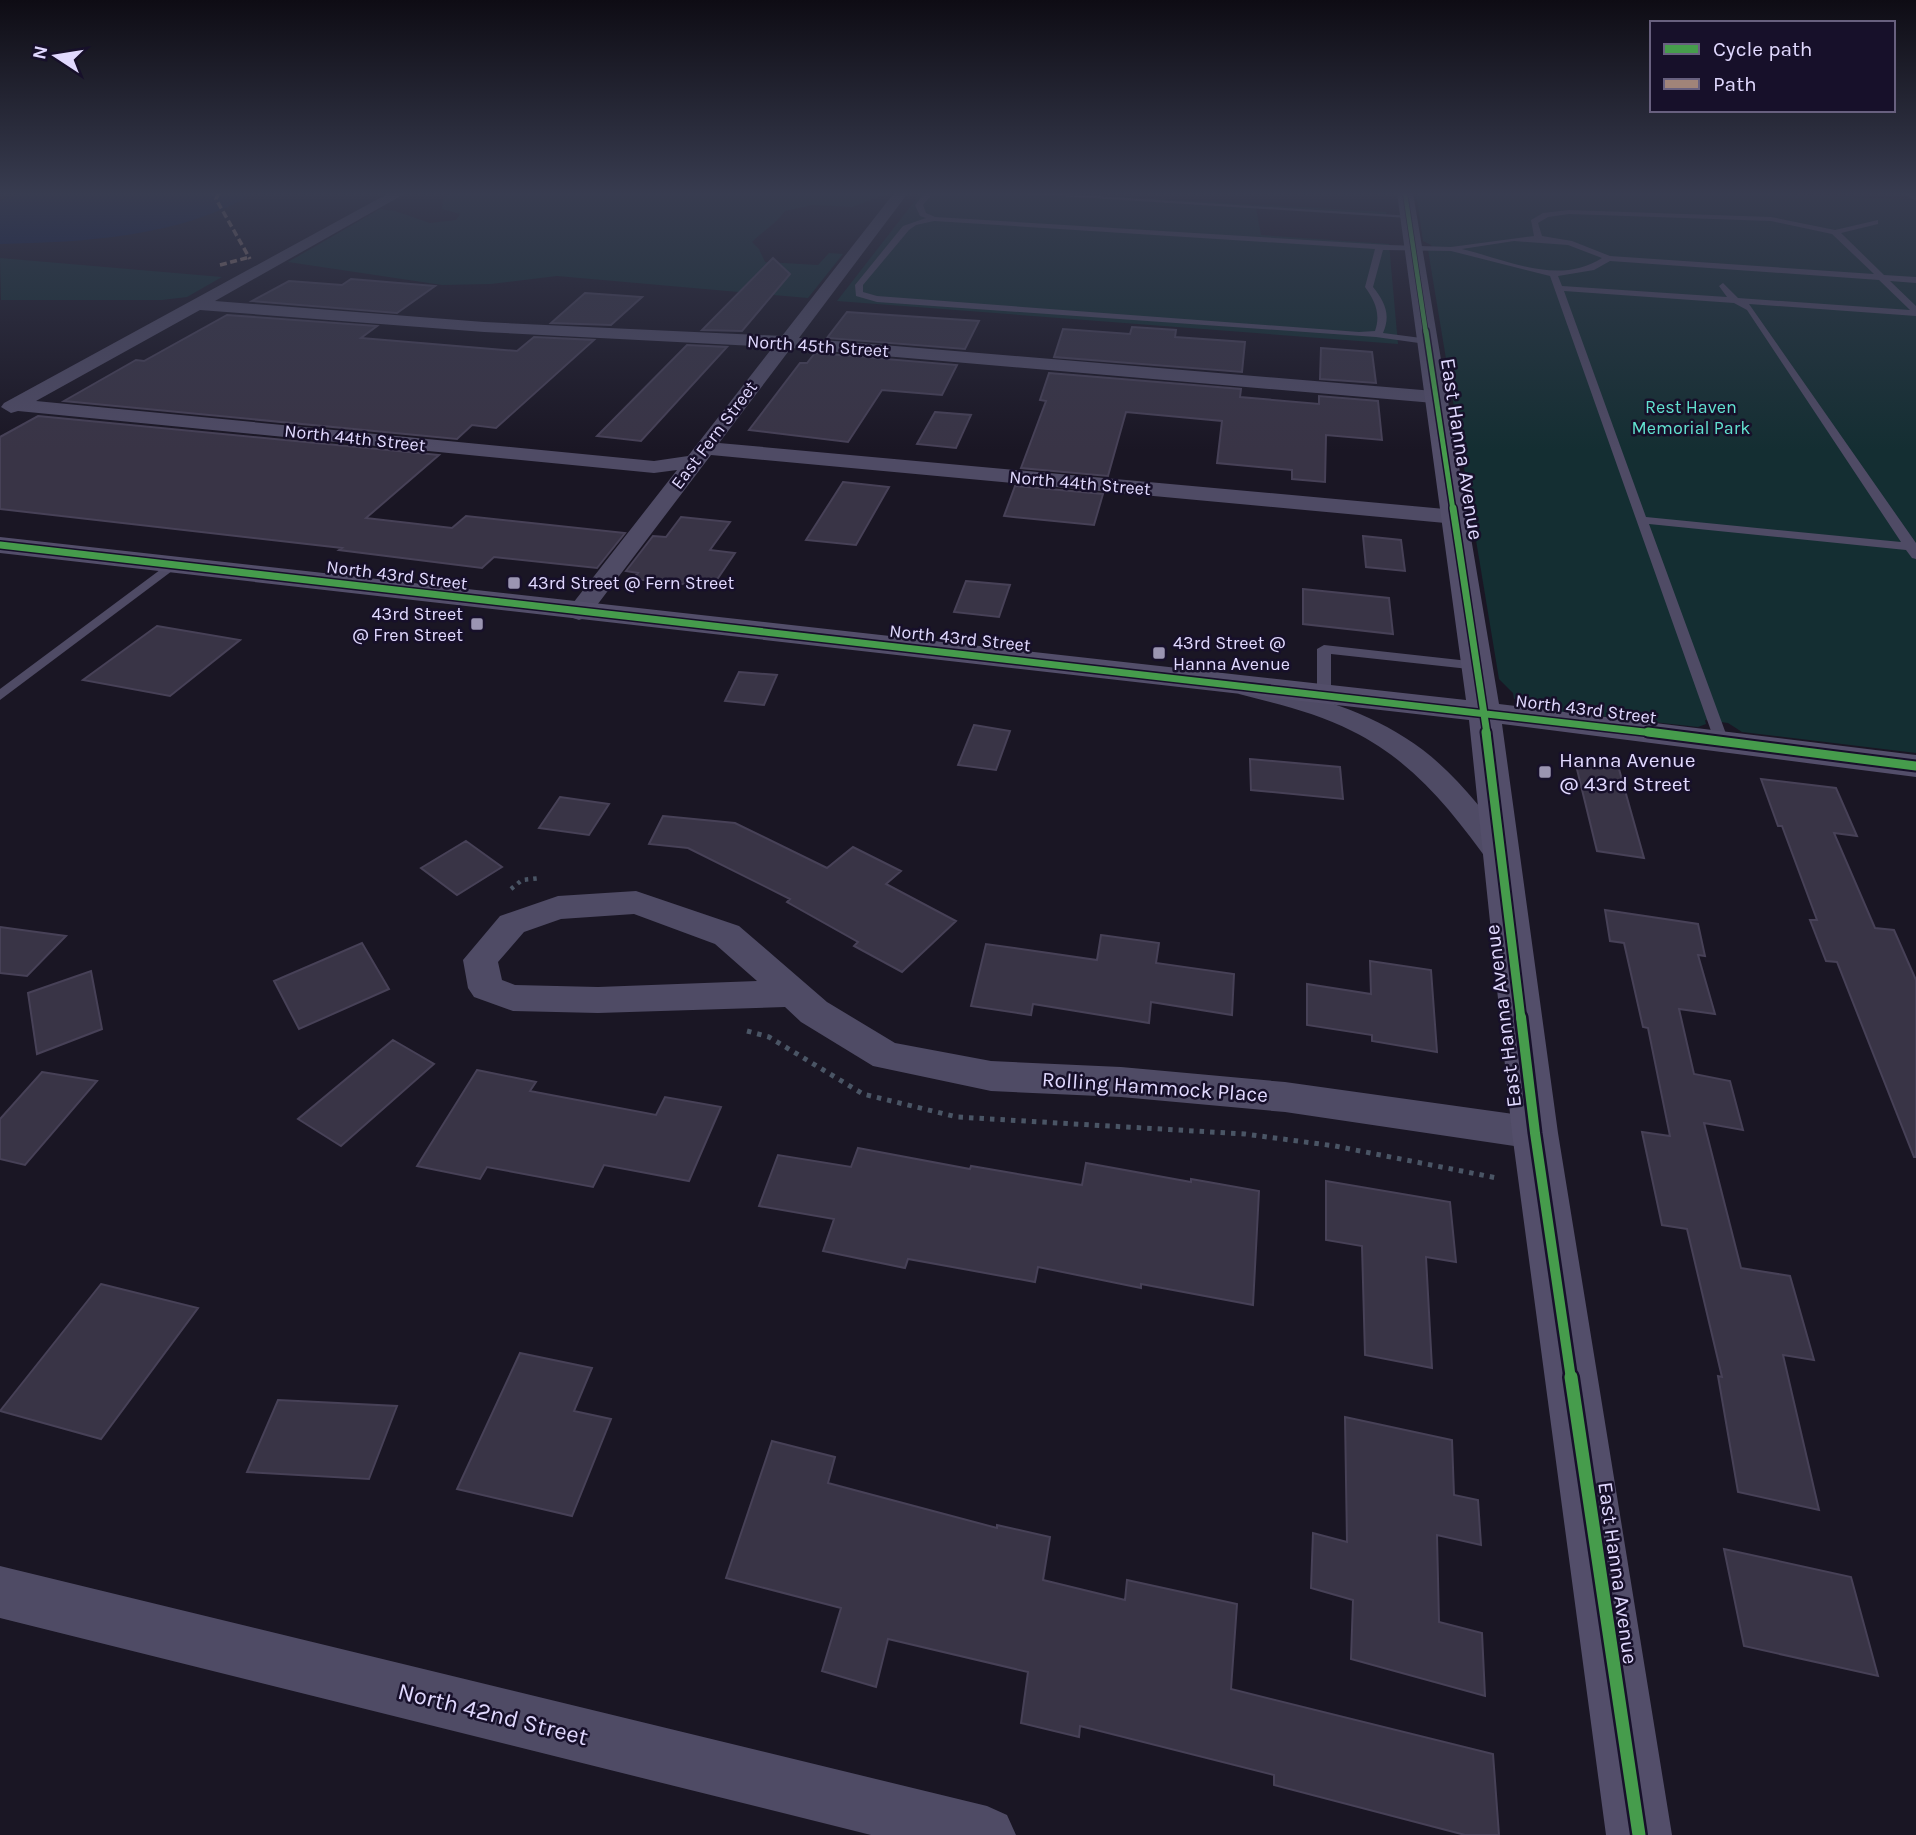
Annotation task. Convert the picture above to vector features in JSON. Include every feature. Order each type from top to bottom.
[{"type":"street","points":[[8,409],[247,279]]},
{"type":"street","name":"East Fern Street","points":[[579,612],[834,279]]},
{"type":"street","name":"East Hanna Avenue","points":[[1417,279],[1481,689],[1535,1133],[1639,1835]]},
{"type":"street","name":"North 45th Street","points":[[200,305],[484,327],[785,342],[1434,397]]},
{"type":"street","name":"North 44th Street","points":[[8,409],[654,467],[700,454],[1456,517]]},
{"type":"street","name":"North 43rd Street","points":[[0,545],[1324,694],[1481,689],[1721,742],[1916,766]]},
{"type":"street","points":[[1236,684],[1313,705],[1377,732],[1417,761],[1461,802],[1502,857]]},
{"type":"street","name":"Rolling Hammock Place","points":[[793,993],[598,1000],[513,998],[486,988],[480,960],[512,924],[558,908],[636,902],[727,935],[793,993],[814,1012],[886,1056],[991,1076],[1121,1082],[1284,1097],[1535,1133]]},
{"type":"street","name":"North 42nd Street","points":[[0,1592],[987,1835]]},
{"type":"lane","points":[[864,279],[859,285],[859,294],[877,299],[1359,335],[1378,334],[1382,337],[1426,341]]},
{"type":"lane","points":[[1371,279],[1369,287],[1381,301],[1383,315],[1383,326],[1378,334]]},
{"type":"lane","points":[[1555,279],[1721,742]]},
{"type":"lane","points":[[1881,279],[1916,312]]},
{"type":"lane","points":[[1723,286],[1733,299],[1750,308],[1914,549]]},
{"type":"lane","points":[[1558,288],[1916,312]]},
{"type":"lane","points":[[1641,520],[1914,549]]},
{"type":"lane","points":[[0,696],[172,565]]},
{"type":"lane","points":[[1324,694],[1324,649],[1481,689]]},
{"type":"green space","points":[[0,279],[219,279],[187,297],[162,300],[1,300]]},
{"type":"green space","points":[[399,279],[535,279],[491,284],[442,285]]},
{"type":"green space","points":[[587,279],[823,279],[808,298]]},
{"type":"green space","points":[[854,279],[1392,279],[1398,344],[837,301]]},
{"type":"green space","name":"Rest Haven Memorial Park","points":[[1433,279],[1916,279],[1916,753],[1742,732],[1728,723],[1705,720],[1706,724],[1698,727],[1546,710],[1514,699],[1513,693],[1499,679]]},
{"type":"building","points":[[351,279],[435,286],[397,313],[252,301],[289,281],[342,285]]},
{"type":"building","points":[[753,279],[786,279],[742,331],[702,330]]},
{"type":"building","points":[[585,293],[642,297],[611,325],[551,323]]},
{"type":"building","points":[[847,312],[979,321],[965,349],[827,338]]},
{"type":"building","points":[[227,315],[377,326],[361,338],[517,351],[534,337],[594,340],[496,428],[472,425],[457,439],[64,401],[136,360],[144,361]]},
{"type":"building","points":[[1132,327],[1176,330],[1175,337],[1245,342],[1242,372],[1054,357],[1063,329],[1130,334]]},
{"type":"building","points":[[687,345],[727,347],[641,441],[597,436]]},
{"type":"building","points":[[1321,348],[1372,352],[1376,383],[1320,379]]},
{"type":"building","points":[[815,353],[957,365],[942,395],[882,390],[848,442],[749,430],[800,363],[807,363]]},
{"type":"building","points":[[1049,373],[1241,389],[1240,397],[1319,404],[1319,396],[1378,401],[1382,440],[1326,435],[1325,482],[1292,479],[1292,470],[1217,463],[1222,421],[1126,412],[1108,476],[1021,468],[1046,401],[1040,400]]},
{"type":"building","points":[[935,412],[971,415],[956,448],[917,444]]},
{"type":"building","points":[[38,416],[439,455],[366,518],[452,528],[466,516],[625,533],[597,568],[494,557],[482,568],[339,550],[342,548],[0,509],[0,437]]},
{"type":"building","points":[[843,482],[889,487],[856,545],[806,540]]},
{"type":"building","points":[[1015,486],[1103,494],[1094,525],[1004,516]]},
{"type":"building","points":[[681,517],[730,522],[710,550],[735,553],[712,587],[633,579],[638,573],[626,571],[653,536],[666,537]]},
{"type":"building","points":[[1363,536],[1401,540],[1405,571],[1366,567]]},
{"type":"building","points":[[966,581],[1010,585],[999,617],[954,612]]},
{"type":"building","points":[[1303,589],[1389,598],[1393,634],[1303,624]]},
{"type":"building","points":[[157,626],[240,640],[170,696],[83,680]]},
{"type":"building","points":[[739,672],[777,675],[764,705],[725,701]]},
{"type":"building","points":[[974,725],[1010,731],[996,770],[958,765]]},
{"type":"building","points":[[1574,757],[1617,762],[1644,858],[1597,851]]},
{"type":"building","points":[[1250,759],[1340,767],[1343,799],[1251,790]]},
{"type":"building","points":[[1761,779],[1836,788],[1857,836],[1834,833],[1875,928],[1894,930],[1916,980],[1916,1157],[1837,962],[1826,961],[1810,920],[1817,920],[1782,826],[1778,826]]},
{"type":"building","points":[[560,797],[609,804],[589,835],[539,828]]},
{"type":"building","points":[[663,816],[735,823],[827,868],[853,847],[901,871],[886,884],[956,921],[902,972],[854,946],[858,942],[787,902],[790,899],[688,848],[649,844]]},
{"type":"building","points":[[466,841],[502,867],[457,895],[421,868]]},
{"type":"building","points":[[1605,910],[1698,924],[1705,956],[1698,955],[1715,1014],[1679,1009],[1694,1074],[1730,1081],[1743,1130],[1704,1123],[1741,1268],[1790,1276],[1814,1360],[1783,1355],[1819,1510],[1738,1492],[1718,1376],[1722,1377],[1687,1229],[1662,1225],[1642,1132],[1670,1136],[1648,1028],[1643,1027],[1624,943],[1610,941]]},
{"type":"building","points":[[0,927],[66,936],[27,976],[0,973]]},
{"type":"building","points":[[1101,935],[1159,943],[1156,963],[1234,974],[1232,1015],[1151,1002],[1149,1023],[1033,1004],[1031,1015],[971,1006],[986,944],[1097,960]]},
{"type":"building","points":[[362,943],[389,989],[299,1029],[274,981]]},
{"type":"building","points":[[1370,961],[1431,970],[1437,1052],[1372,1041],[1372,1035],[1307,1025],[1307,984],[1371,994]]},
{"type":"building","points":[[91,971],[102,1029],[37,1054],[28,993]]},
{"type":"building","points":[[393,1040],[434,1064],[341,1146],[298,1119]]},
{"type":"building","points":[[477,1070],[536,1082],[530,1091],[656,1115],[665,1097],[721,1107],[689,1181],[604,1165],[593,1187],[487,1167],[480,1179],[417,1166]]},
{"type":"building","points":[[42,1072],[97,1081],[25,1165],[0,1159],[0,1119]]},
{"type":"building","points":[[858,1148],[970,1169],[971,1166],[1082,1185],[1086,1163],[1259,1191],[1253,1305],[1141,1284],[1141,1288],[1038,1267],[1035,1282],[908,1259],[905,1268],[823,1251],[834,1219],[759,1206],[778,1155],[851,1167]]},
{"type":"building","points":[[1326,1181],[1450,1202],[1456,1262],[1426,1257],[1432,1368],[1365,1355],[1362,1246],[1326,1240]]},
{"type":"building","points":[[101,1284],[198,1308],[101,1439],[0,1411]]},
{"type":"building","points":[[520,1353],[592,1368],[574,1411],[611,1419],[572,1516],[457,1489]]},
{"type":"building","points":[[278,1400],[397,1406],[369,1479],[247,1472]]},
{"type":"building","points":[[1345,1417],[1452,1440],[1454,1495],[1478,1500],[1481,1545],[1437,1535],[1439,1622],[1482,1633],[1485,1696],[1351,1659],[1353,1600],[1311,1588],[1313,1533],[1347,1542]]},
{"type":"building","points":[[772,1441],[835,1457],[828,1483],[997,1528],[997,1525],[1050,1537],[1043,1580],[1125,1600],[1127,1580],[1237,1604],[1231,1689],[1493,1754],[1499,1835],[1465,1835],[1274,1785],[1274,1775],[1080,1726],[1079,1737],[1021,1723],[1028,1672],[888,1639],[876,1687],[822,1671],[841,1608],[726,1578]]},
{"type":"building","points":[[1724,1549],[1851,1577],[1878,1676],[1744,1646]]},
{"type":"cycle path","points":[[1418,279],[1484,712],[1535,1133],[1639,1835]]},
{"type":"cycle path","points":[[0,545],[1484,712],[1916,766]]},
{"type":"place","name":"43rd Street @ Fern Street","points":[[514,583]]},
{"type":"place","name":"43rd Street @ Fren Street","points":[[477,624]]},
{"type":"place","name":"43rd Street @ Hanna Avenue","points":[[1159,653]]},
{"type":"place","name":"Hanna Avenue @ 43rd Street","points":[[1545,772]]}]
